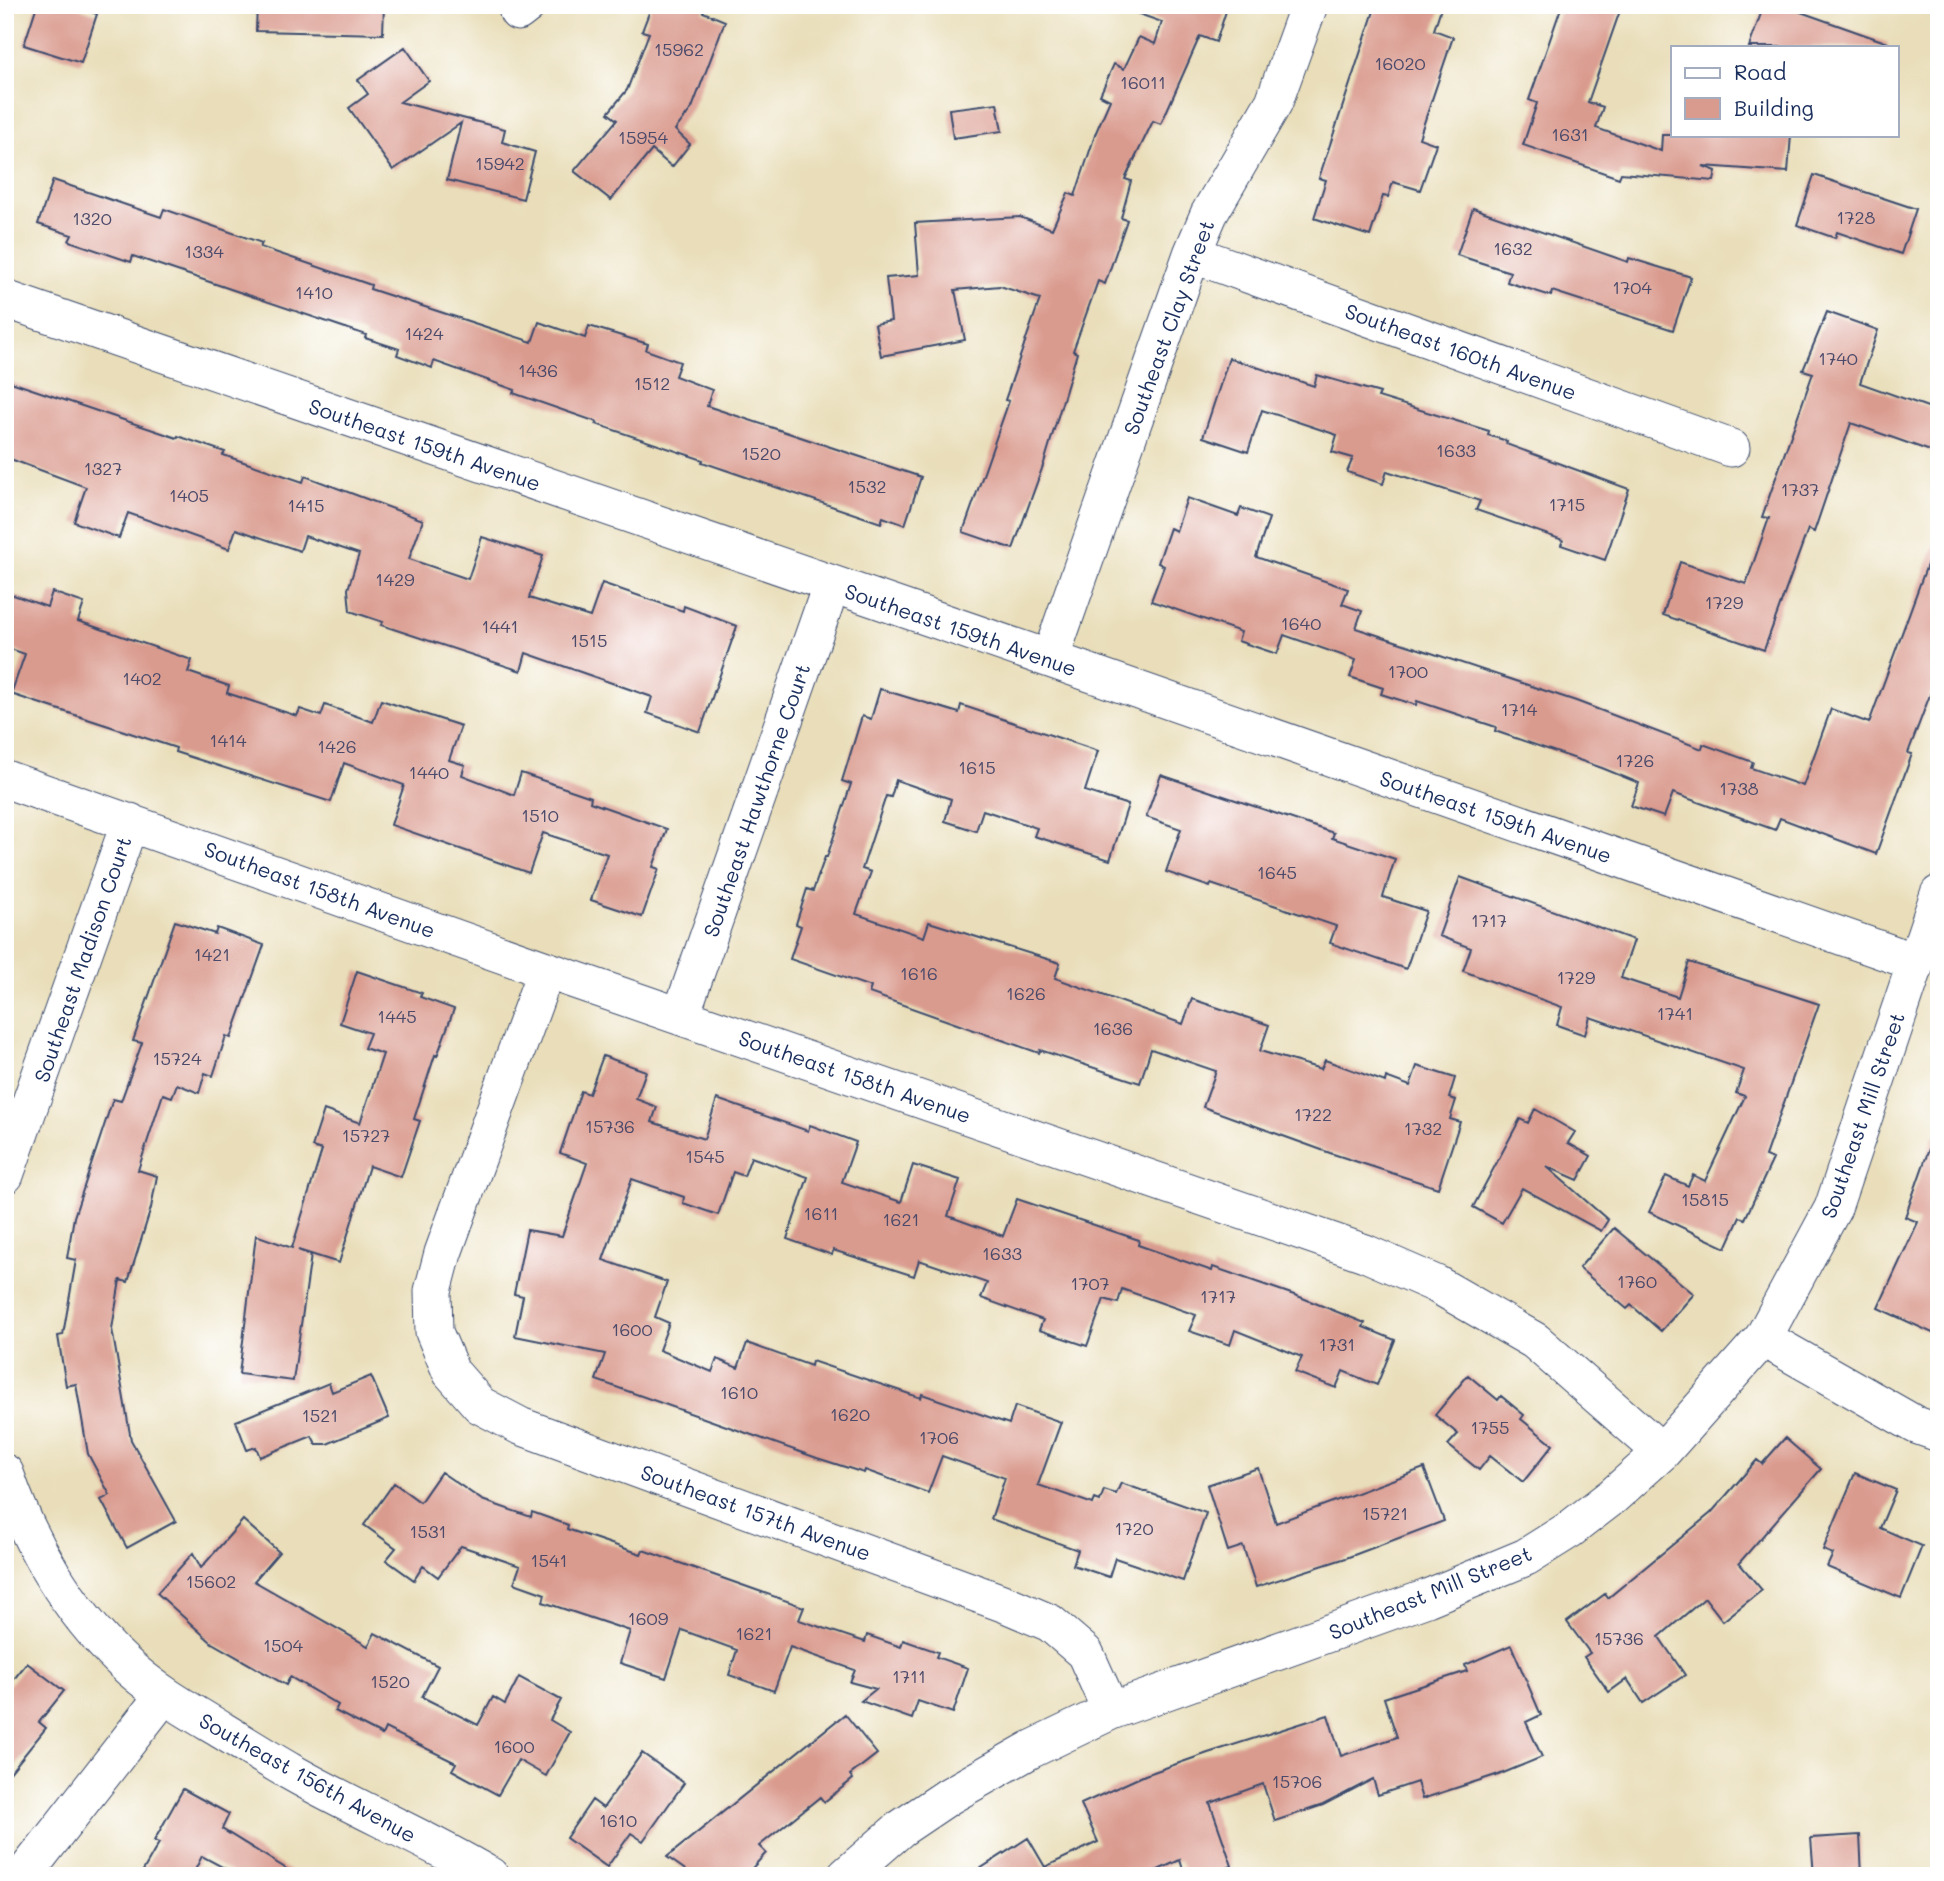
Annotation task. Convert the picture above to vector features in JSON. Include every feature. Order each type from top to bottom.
[{"type":"street","name":"Southeast Clay Street","points":[[1049,659],[1192,254],[1209,214],[1273,102],[1309,5]]},
{"type":"street","name":"Southeast 160th Avenue","points":[[1192,254],[1731,448]]},
{"type":"street","name":"Southeast 159th Avenue","points":[[5,299],[1916,962]]},
{"type":"street","name":"Southeast Hawthorne Court","points":[[681,1015],[831,586]]},
{"type":"street","name":"Southeast 158th Avenue","points":[[5,779],[546,970],[1366,1253],[1436,1284],[1535,1340],[1662,1452]]},
{"type":"street","name":"Southeast Madison Court","points":[[5,1175],[130,822]]},
{"type":"street","name":"Southeast Mill Street","points":[[846,1876],[900,1829],[948,1796],[1030,1750],[1111,1711],[1427,1598],[1526,1557],[1569,1530],[1613,1496],[1662,1452],[1763,1338],[1833,1208],[1939,894]]},
{"type":"street","name":"Southeast 157th Avenue","points":[[546,970],[443,1253],[433,1291],[434,1332],[451,1372],[481,1405],[520,1426],[1051,1623],[1085,1653],[1111,1711]]},
{"type":"street","points":[[1763,1338],[1916,1425],[1939,1433]]},
{"type":"street","points":[[5,1473],[26,1525],[68,1598],[94,1632],[123,1662],[164,1695],[23,1876]]},
{"type":"street","name":"Southeast 156th Avenue","points":[[164,1695],[291,1772],[490,1876]]},
{"type":"building","points":[[37,5],[71,5],[97,14],[81,63],[24,45]]},
{"type":"building","points":[[257,5],[384,5],[383,34],[256,31]]},
{"type":"building","points":[[652,5],[706,5],[703,12],[725,21],[692,108],[675,130],[690,144],[672,167],[652,150],[611,200],[574,171],[617,120],[608,113],[627,90],[649,33],[642,31]]},
{"type":"building","points":[[1126,5],[1228,5],[1216,42],[1200,36],[1161,124],[1153,121],[1125,179],[1131,181],[1121,218],[1127,220],[1105,284],[1098,281],[1073,351],[1077,353],[1044,463],[1013,549],[963,532],[1009,401],[1005,400],[1040,299],[1000,286],[955,290],[965,340],[881,356],[875,324],[891,321],[886,278],[919,275],[915,223],[1020,217],[1052,229],[1068,193],[1075,196],[1096,132],[1110,100],[1100,95],[1114,64],[1124,69],[1139,37],[1155,44],[1162,22],[1125,9]]},
{"type":"building","points":[[1376,5],[1442,5],[1434,30],[1453,37],[1419,138],[1436,144],[1420,190],[1393,182],[1388,197],[1383,196],[1370,236],[1314,218],[1326,180],[1319,178]]},
{"type":"building","points":[[1562,5],[1622,5],[1588,102],[1603,107],[1596,128],[1661,151],[1662,135],[1791,136],[1788,172],[1703,166],[1716,171],[1714,181],[1621,173],[1619,178],[1523,145],[1537,103],[1529,100]]},
{"type":"building","points":[[1764,5],[1781,5],[1888,43],[1887,46],[1749,46]]},
{"type":"building","points":[[405,47],[429,81],[400,102],[505,129],[502,142],[535,152],[523,199],[447,180],[461,123],[393,170],[349,108],[368,94],[358,80]]},
{"type":"building","points":[[997,103],[1002,131],[953,138],[949,109]]},
{"type":"building","points":[[1814,175],[1916,209],[1901,254],[1837,232],[1835,238],[1797,225]]},
{"type":"building","points":[[53,180],[161,217],[164,209],[262,243],[260,247],[371,285],[370,289],[532,342],[539,322],[585,338],[589,326],[648,344],[646,350],[680,362],[675,376],[712,390],[707,406],[921,477],[905,525],[883,517],[881,523],[702,462],[703,460],[596,424],[597,422],[513,393],[515,390],[434,361],[432,368],[397,355],[399,349],[365,338],[366,335],[133,256],[131,262],[69,241],[72,235],[38,224]]},
{"type":"building","points":[[1473,208],[1628,262],[1629,258],[1691,277],[1673,330],[1552,291],[1551,296],[1507,282],[1510,272],[1457,255]]},
{"type":"building","points":[[1827,312],[1878,330],[1860,383],[1939,411],[1939,454],[1851,423],[1814,532],[1808,529],[1764,650],[1663,615],[1680,562],[1746,584],[1769,518],[1762,517],[1813,373],[1803,370]]},
{"type":"building","points":[[1229,358],[1314,386],[1317,375],[1380,393],[1378,397],[1489,431],[1488,435],[1507,441],[1506,444],[1629,489],[1605,560],[1561,545],[1563,540],[1476,510],[1480,501],[1387,471],[1383,484],[1347,472],[1353,458],[1332,452],[1337,435],[1262,410],[1248,452],[1203,437]]},
{"type":"building","points":[[5,380],[225,452],[223,455],[303,482],[305,476],[423,520],[409,559],[468,579],[482,537],[543,556],[529,598],[590,617],[602,583],[683,611],[684,606],[737,626],[700,732],[647,713],[652,697],[526,653],[521,671],[381,625],[383,622],[350,611],[348,589],[359,554],[305,536],[300,551],[236,529],[229,549],[128,513],[119,538],[74,522],[86,487],[5,457]]},
{"type":"building","points":[[1187,498],[1238,516],[1241,508],[1269,518],[1256,557],[1348,589],[1342,604],[1362,611],[1356,628],[1576,701],[1702,749],[1703,744],[1753,762],[1751,768],[1803,786],[1831,709],[1869,723],[1935,543],[1939,543],[1939,671],[1908,753],[1912,754],[1876,854],[1780,818],[1775,830],[1673,793],[1664,817],[1631,806],[1639,783],[1495,731],[1496,727],[1417,701],[1416,705],[1381,694],[1383,688],[1350,677],[1356,660],[1284,635],[1277,654],[1238,641],[1241,632],[1151,601],[1164,566],[1158,563],[1170,528],[1176,531]]},
{"type":"building","points":[[5,592],[47,607],[52,592],[84,603],[78,621],[192,660],[188,672],[229,686],[227,693],[297,716],[300,709],[321,716],[325,705],[373,722],[381,700],[461,726],[449,760],[465,765],[462,775],[514,795],[521,773],[591,797],[590,802],[667,829],[653,867],[659,869],[642,917],[591,900],[607,854],[543,833],[529,873],[391,825],[404,785],[344,763],[331,802],[175,752],[176,748],[11,694],[25,654],[5,647]]},
{"type":"building","points":[[880,689],[959,713],[961,705],[1098,751],[1085,791],[1128,805],[1110,860],[1034,836],[1037,828],[983,810],[976,831],[945,821],[951,799],[896,780],[891,797],[886,796],[862,869],[871,872],[856,914],[924,937],[929,922],[1060,963],[1055,978],[1183,1024],[1192,999],[1269,1025],[1260,1051],[1321,1069],[1325,1060],[1385,1082],[1386,1077],[1410,1086],[1417,1066],[1455,1078],[1449,1098],[1456,1100],[1450,1119],[1460,1122],[1438,1188],[1330,1153],[1203,1107],[1216,1071],[1151,1049],[1140,1083],[1040,1050],[1039,1053],[869,993],[871,987],[790,959],[801,926],[796,924],[807,889],[813,891],[851,784],[842,781],[862,716],[871,719]]},
{"type":"building","points":[[1161,775],[1334,833],[1332,838],[1395,859],[1383,897],[1426,911],[1406,969],[1330,943],[1336,926],[1211,884],[1210,887],[1166,872],[1181,829],[1146,817]]},
{"type":"building","points":[[1460,877],[1634,940],[1621,978],[1678,997],[1689,962],[1819,1004],[1765,1156],[1773,1159],[1745,1219],[1740,1217],[1726,1248],[1649,1212],[1666,1176],[1688,1186],[1693,1175],[1705,1181],[1745,1096],[1736,1093],[1744,1070],[1590,1017],[1585,1035],[1557,1025],[1562,1007],[1463,971],[1471,948],[1439,936]]},
{"type":"building","points":[[175,921],[215,934],[217,928],[264,945],[231,1038],[226,1036],[213,1076],[205,1073],[199,1093],[177,1084],[172,1097],[163,1094],[138,1170],[157,1176],[151,1208],[128,1282],[120,1280],[112,1329],[131,1440],[176,1521],[127,1548],[101,1500],[110,1495],[88,1454],[76,1384],[66,1386],[58,1336],[63,1335],[76,1260],[67,1258],[74,1217],[113,1099],[121,1101],[142,1043],[133,1041]]},
{"type":"building","points":[[357,971],[422,993],[420,997],[454,1009],[437,1056],[435,1055],[414,1119],[420,1121],[401,1177],[369,1166],[339,1263],[298,1250],[311,1255],[293,1381],[239,1374],[256,1235],[292,1248],[322,1150],[312,1147],[324,1110],[360,1123],[383,1054],[364,1048],[370,1033],[340,1023]]},
{"type":"building","points":[[603,1056],[646,1071],[636,1099],[657,1107],[652,1122],[704,1139],[717,1099],[808,1131],[810,1125],[856,1142],[842,1182],[901,1202],[913,1165],[960,1180],[948,1216],[1003,1236],[1017,1199],[1139,1240],[1138,1245],[1212,1271],[1213,1267],[1300,1297],[1365,1323],[1363,1327],[1395,1340],[1377,1385],[1343,1371],[1336,1388],[1295,1372],[1302,1357],[1235,1330],[1230,1345],[1189,1331],[1196,1315],[1122,1289],[1118,1303],[1104,1299],[1087,1346],[1039,1330],[1043,1320],[981,1298],[987,1283],[919,1260],[914,1276],[833,1250],[832,1255],[787,1239],[808,1177],[751,1157],[744,1176],[733,1172],[718,1215],[683,1203],[684,1197],[632,1179],[603,1260],[667,1282],[655,1317],[669,1323],[659,1350],[712,1372],[717,1359],[738,1368],[747,1343],[811,1366],[812,1361],[1009,1424],[1015,1406],[1061,1422],[1038,1485],[1093,1504],[1095,1499],[1100,1501],[1104,1490],[1116,1494],[1121,1483],[1206,1513],[1183,1581],[1115,1558],[1109,1577],[1073,1565],[1078,1550],[991,1519],[1005,1478],[942,1456],[928,1493],[865,1470],[864,1473],[817,1458],[596,1380],[605,1354],[515,1336],[523,1296],[514,1294],[527,1230],[562,1236],[587,1163],[560,1153],[581,1091],[589,1094]]},
{"type":"building","points":[[1535,1109],[1575,1132],[1568,1143],[1591,1156],[1578,1180],[1546,1166],[1608,1220],[1601,1231],[1522,1188],[1502,1223],[1473,1207],[1520,1119],[1528,1123]]},
{"type":"building","points":[[1934,1135],[1939,1135],[1939,1336],[1878,1308],[1918,1222],[1905,1217]]},
{"type":"building","points":[[1614,1228],[1694,1294],[1661,1331],[1631,1305],[1627,1309],[1579,1268]]},
{"type":"building","points":[[1468,1375],[1498,1400],[1501,1396],[1524,1415],[1521,1419],[1553,1445],[1523,1482],[1490,1456],[1479,1470],[1448,1445],[1458,1434],[1435,1415]]},
{"type":"building","points":[[371,1376],[389,1418],[327,1444],[316,1444],[312,1436],[260,1457],[256,1447],[247,1450],[236,1421],[329,1383],[332,1392]]},
{"type":"building","points":[[1785,1438],[1821,1469],[1739,1563],[1762,1590],[1723,1621],[1705,1598],[1659,1637],[1685,1675],[1643,1703],[1627,1679],[1609,1692],[1584,1657],[1590,1653],[1567,1622],[1605,1594],[1608,1598],[1711,1513],[1757,1460],[1762,1464]]},
{"type":"building","points":[[1258,1468],[1276,1523],[1424,1468],[1444,1521],[1346,1558],[1256,1587],[1243,1546],[1228,1551],[1207,1485]]},
{"type":"building","points":[[441,1472],[482,1500],[531,1517],[532,1512],[568,1525],[567,1529],[641,1554],[643,1550],[804,1607],[799,1620],[865,1642],[867,1635],[901,1647],[903,1640],[938,1652],[936,1657],[968,1668],[953,1713],[918,1701],[912,1719],[861,1701],[876,1689],[850,1682],[855,1670],[790,1647],[774,1691],[729,1675],[737,1650],[682,1630],[666,1678],[620,1663],[630,1631],[543,1602],[545,1594],[514,1583],[520,1566],[461,1546],[438,1577],[423,1566],[414,1580],[386,1560],[396,1548],[364,1525],[394,1483],[420,1502]]},
{"type":"building","points":[[1855,1473],[1896,1490],[1880,1528],[1922,1546],[1901,1598],[1827,1567],[1833,1554],[1823,1550]]},
{"type":"building","points":[[243,1520],[279,1552],[254,1581],[368,1646],[375,1633],[438,1666],[422,1697],[478,1725],[493,1697],[505,1704],[519,1677],[561,1700],[550,1720],[570,1732],[546,1776],[518,1760],[498,1795],[452,1770],[456,1763],[385,1728],[382,1735],[335,1711],[338,1705],[290,1677],[286,1685],[212,1643],[157,1593],[193,1553],[201,1568]]},
{"type":"building","points":[[1511,1645],[1541,1715],[1526,1722],[1542,1757],[1496,1776],[1422,1799],[1417,1782],[1378,1795],[1373,1779],[1323,1805],[1275,1821],[1263,1784],[1210,1803],[1232,1866],[1205,1876],[1185,1876],[1180,1860],[1145,1876],[969,1876],[1028,1838],[1045,1867],[1098,1842],[1081,1804],[1145,1775],[1208,1753],[1328,1715],[1341,1756],[1397,1737],[1384,1698],[1467,1671],[1465,1665]]},
{"type":"building","points":[[27,1663],[64,1691],[39,1722],[46,1728],[5,1779],[5,1690]]},
{"type":"building","points":[[845,1714],[877,1754],[850,1775],[853,1779],[824,1802],[820,1797],[759,1846],[766,1853],[745,1876],[694,1876],[667,1857]]},
{"type":"building","points":[[642,1753],[684,1783],[643,1841],[631,1833],[607,1867],[566,1838],[592,1800],[603,1808]]},
{"type":"building","points":[[183,1789],[229,1814],[222,1829],[298,1876],[239,1876],[202,1856],[192,1876],[140,1876],[159,1843],[154,1841]]},
{"type":"building","points":[[1860,1835],[1862,1876],[1814,1876],[1811,1838]]}]
